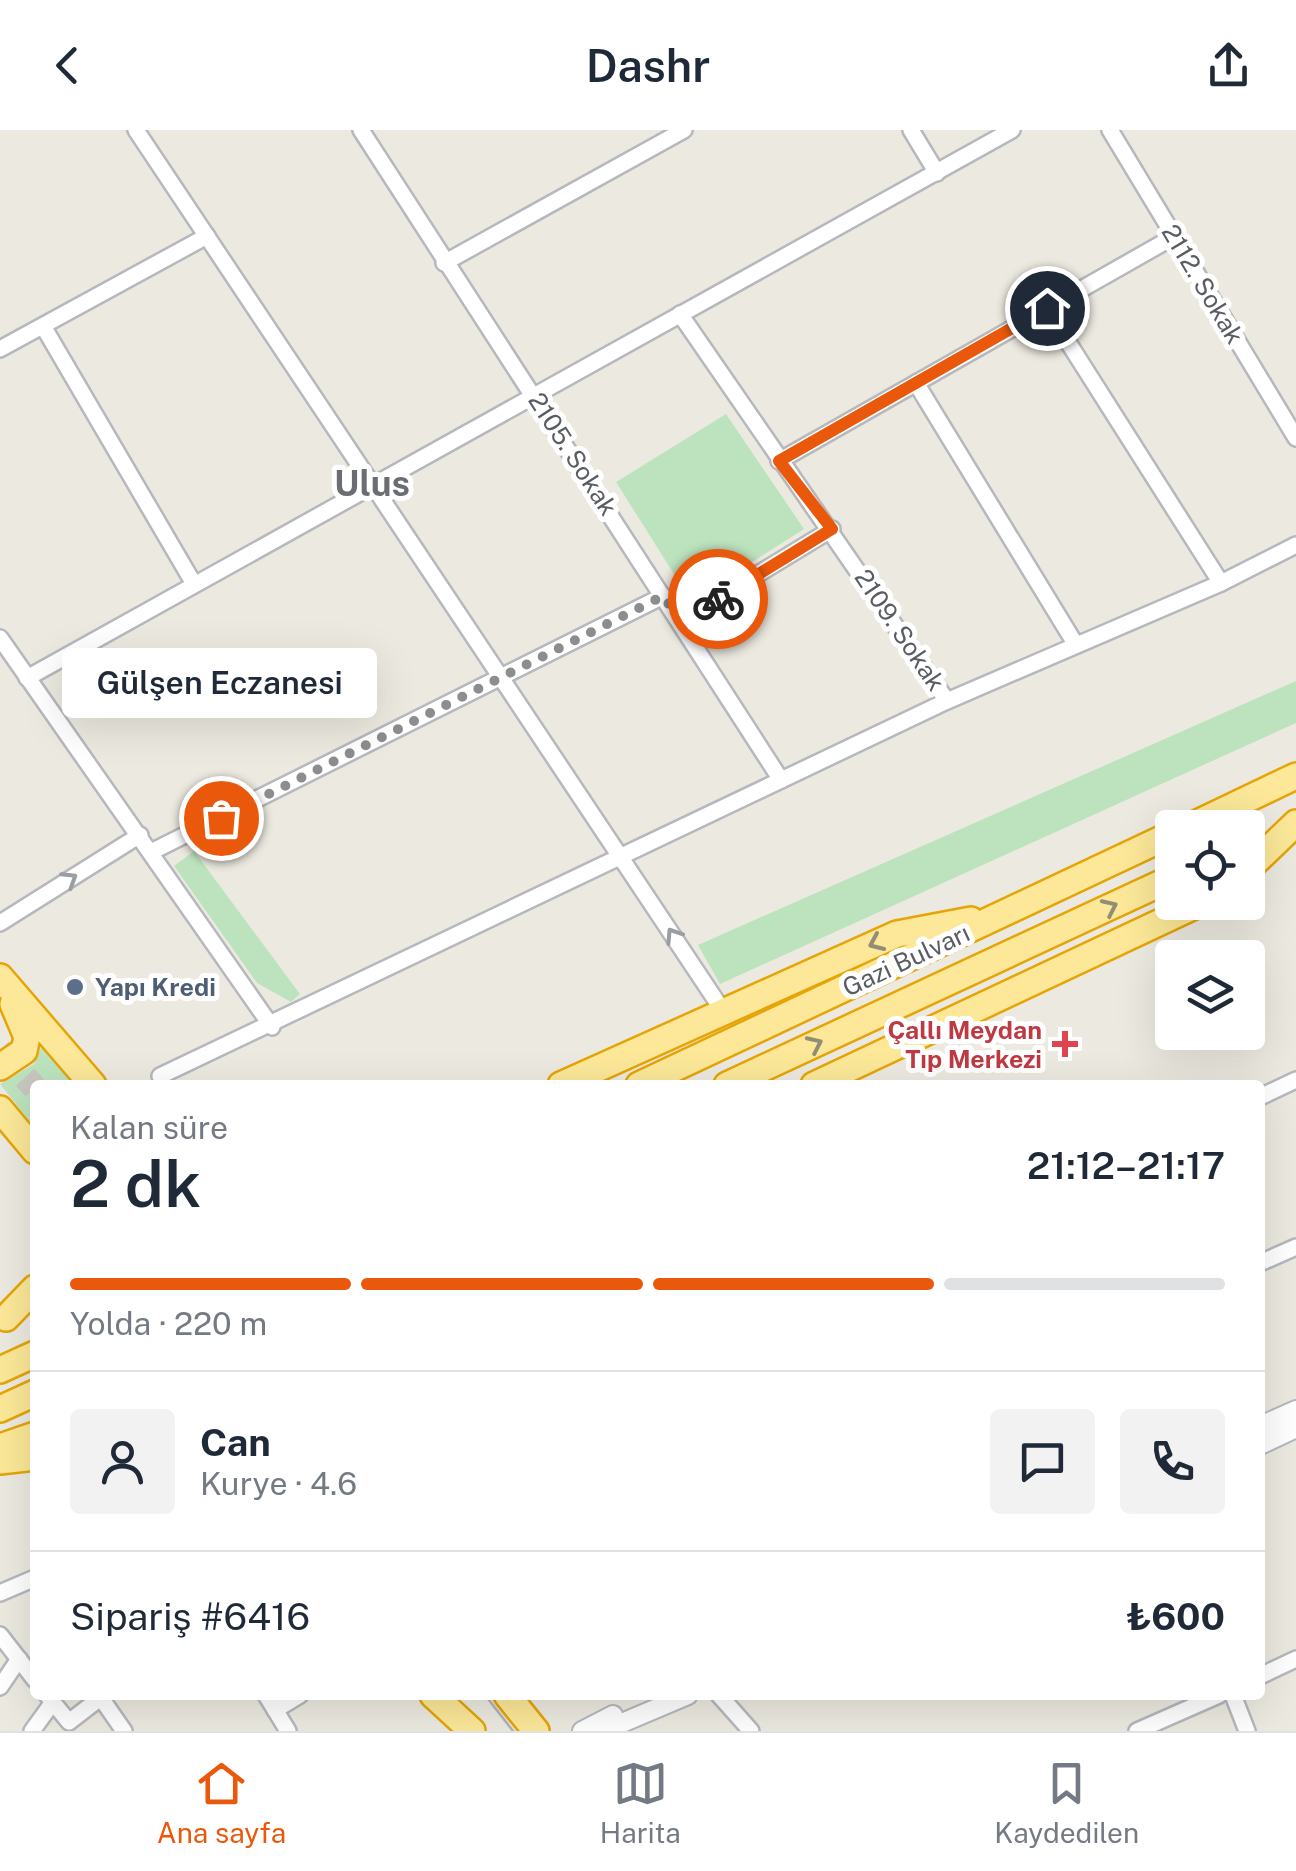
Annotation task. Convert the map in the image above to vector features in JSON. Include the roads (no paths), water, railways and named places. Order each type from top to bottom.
[{"type":"highway","points":[[1225,810],[1296,776]]},
{"type":"highway","points":[[1265,836],[1296,822]]},
{"type":"highway","points":[[1265,852],[1296,822]]},
{"type":"highway","name":"Gazi Bulvarı","points":[[650,1080],[1155,842]]},
{"type":"highway","name":"Gazi Bulvarı","points":[[738,1080],[1155,886]]},
{"type":"highway","points":[[572,1080],[898,934],[1005,913]]},
{"type":"highway","points":[[825,1080],[1166,920]]},
{"type":"highway","points":[[0,978],[27,1037],[24,1052],[0,1067]]},
{"type":"highway","points":[[0,978],[89,1080]]},
{"type":"highway","points":[[0,1108],[30,1145]]},
{"type":"highway","points":[[3,1320],[30,1303]]},
{"type":"highway","points":[[0,1370],[30,1356]]},
{"type":"highway","points":[[0,1409],[30,1396]]},
{"type":"highway","points":[[0,1447],[30,1436]]},
{"type":"highway","points":[[0,1461],[30,1458]]},
{"type":"highway","points":[[438,1700],[472,1731]]},
{"type":"highway","points":[[456,1700],[480,1731]]},
{"type":"highway","points":[[511,1700],[538,1731]]},
{"type":"highway","points":[[521,1700],[538,1731]]},
{"type":"street","points":[[136,130],[624,858],[722,1011]]},
{"type":"street","name":"2105. Sokak","points":[[361,130],[444,264],[534,393],[781,780]]},
{"type":"street","points":[[444,264],[684,130]]},
{"type":"street","points":[[912,130],[937,173]]},
{"type":"street","points":[[27,678],[371,483],[1012,130]]},
{"type":"street","name":"2112. Sokak","points":[[1110,130],[1296,438]]},
{"type":"street","points":[[0,349],[207,236]]},
{"type":"street","points":[[779,461],[1175,236]]},
{"type":"street","points":[[1047,308],[1221,583]]},
{"type":"street","name":"2109. Sokak","points":[[680,314],[779,461],[832,529],[947,701]]},
{"type":"street","points":[[44,326],[194,584]]},
{"type":"street","points":[[916,383],[1076,645]]},
{"type":"street","points":[[681,621],[832,529]]},
{"type":"street","points":[[160,1076],[272,1027],[947,701],[1221,583],[1296,545]]},
{"type":"street","points":[[151,852],[663,596]]},
{"type":"street","points":[[0,638],[272,1027]]},
{"type":"street","points":[[0,923],[140,835]]},
{"type":"street","points":[[1265,1095],[1296,1080]]},
{"type":"street","points":[[1265,1261],[1296,1247]]},
{"type":"street","points":[[1265,1424],[1296,1410]]},
{"type":"street","points":[[1265,1442],[1296,1428]]},
{"type":"street","points":[[0,1594],[30,1580]]},
{"type":"street","points":[[0,1635],[30,1674]]},
{"type":"street","points":[[1265,1674],[1296,1659]]},
{"type":"street","points":[[0,1687],[19,1660]]},
{"type":"street","points":[[32,1731],[49,1700]]},
{"type":"street","points":[[52,1700],[68,1722],[98,1700]]},
{"type":"street","points":[[105,1700],[124,1731]]},
{"type":"street","points":[[269,1700],[288,1731]]},
{"type":"street","points":[[275,1710],[292,1700]]},
{"type":"street","points":[[582,1731],[648,1700]]},
{"type":"street","points":[[603,1731],[676,1700]]},
{"type":"street","points":[[723,1700],[751,1731]]},
{"type":"street","points":[[1138,1731],[1208,1700]]},
{"type":"street","points":[[1234,1700],[1247,1731]]},
{"type":"tunnel","points":[[0,1050],[30,1083]]},
{"type":"tram line","points":[[489,1700],[513,1731]]},
{"type":"place","name":"Gülşen Eczanesi","points":[[221,818]]},
{"type":"place","name":"Yapı Kredi","points":[[75,987]]},
{"type":"place","name":"Çallı Meydan Tıp Merkezi","points":[[1065,1044]]},
{"type":"district","name":"Ulus","points":[[372,483]]}]
